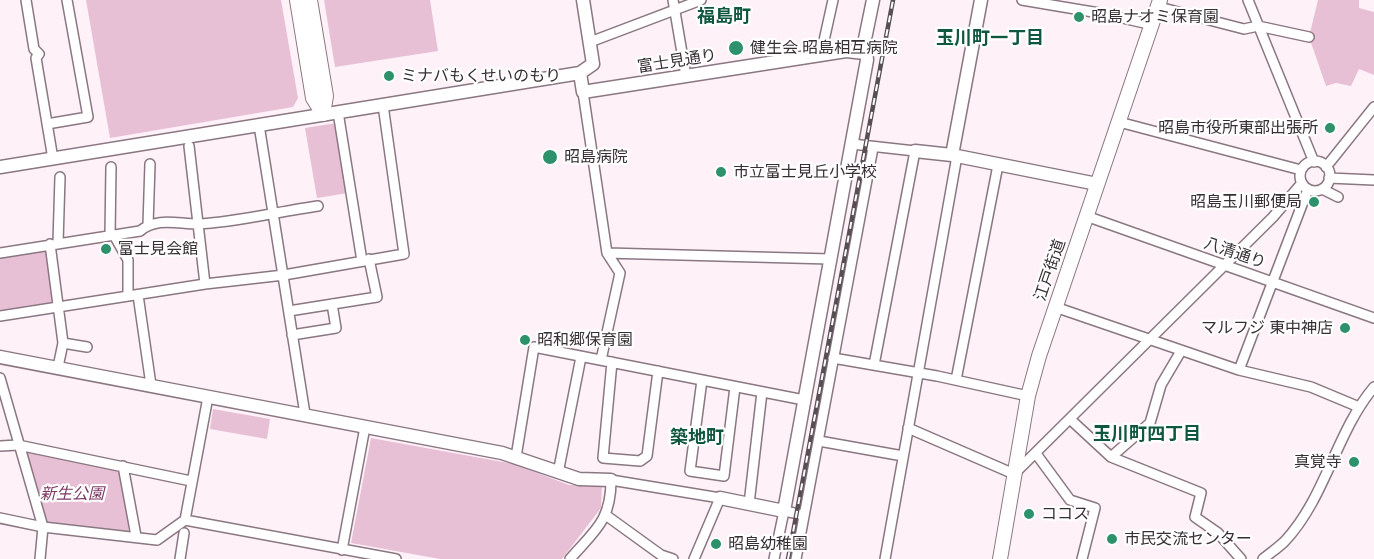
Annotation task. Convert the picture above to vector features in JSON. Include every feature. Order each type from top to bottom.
[{"type":"main road","points":[[297,0],[313,98],[323,114]]},
{"type":"main road","points":[[310,0],[326,96],[323,114]]},
{"type":"main road","name":"江戸街道","points":[[1000,559],[1028,396],[1055,307],[1160,4]]},
{"type":"street","points":[[26,0],[53,159]]},
{"type":"street","points":[[47,124],[88,117],[67,0]]},
{"type":"street","points":[[0,167],[580,74],[593,64],[584,0]]},
{"type":"street","points":[[590,42],[674,5],[701,0]]},
{"type":"street","points":[[821,54],[833,0]]},
{"type":"street","points":[[774,559],[867,60],[873,0]]},
{"type":"street","points":[[885,559],[981,0]]},
{"type":"street","points":[[1022,0],[1106,14],[1153,25]]},
{"type":"street","points":[[1248,0],[1314,162],[1326,166]]},
{"type":"street","points":[[1160,4],[1244,29],[1258,26],[1309,37]]},
{"type":"street","points":[[674,5],[686,76]]},
{"type":"street","name":"富士見通り","points":[[583,92],[821,54],[856,50],[866,53]]},
{"type":"street","points":[[580,74],[607,253],[620,273],[601,360]]},
{"type":"street","points":[[0,316],[205,284],[284,275],[404,254],[383,105]]},
{"type":"street","points":[[1326,166],[1374,107]]},
{"type":"street","points":[[289,311],[377,297],[366,260],[338,112]]},
{"type":"street","points":[[1119,122],[1301,170],[1314,162]]},
{"type":"street","points":[[259,125],[305,414]]},
{"type":"street","points":[[852,144],[954,156],[1097,184]]},
{"type":"street","points":[[189,146],[205,284]]},
{"type":"street","points":[[796,559],[873,148]]},
{"type":"street","points":[[874,365],[915,151]]},
{"type":"street","points":[[148,225],[150,164]]},
{"type":"street","points":[[956,380],[998,165]]},
{"type":"street","points":[[1322,189],[1329,178],[1326,166]]},
{"type":"street","points":[[111,167],[112,235],[128,260],[151,385]]},
{"type":"street","points":[[1239,370],[1305,186],[1301,170]]},
{"type":"street","points":[[58,367],[63,343],[54,244],[60,177]]},
{"type":"street","points":[[1329,178],[1374,180]]},
{"type":"street","points":[[1305,186],[1322,189],[1338,197]]},
{"type":"street","points":[[908,428],[1014,474],[1037,455],[1305,186]]},
{"type":"street","points":[[0,253],[140,231],[148,225],[172,221],[198,224],[318,206]]},
{"type":"street","name":"八清通り","points":[[1086,216],[1374,318]]},
{"type":"street","points":[[607,253],[830,259]]},
{"type":"street","points":[[292,335],[336,328],[333,304]]},
{"type":"street","points":[[1055,307],[1239,370],[1311,387],[1359,407]]},
{"type":"street","points":[[63,343],[87,347]]},
{"type":"street","points":[[516,457],[534,347],[804,400]]},
{"type":"street","points":[[1111,457],[1150,423],[1161,385],[1181,351]]},
{"type":"street","points":[[0,357],[305,414],[516,457],[579,479],[611,480],[804,515]]},
{"type":"street","points":[[558,473],[581,357]]},
{"type":"street","points":[[832,358],[917,372],[1028,396]]},
{"type":"street","points":[[612,362],[603,458],[639,461],[647,456],[658,371]]},
{"type":"street","points":[[0,378],[43,527],[40,559]]},
{"type":"street","points":[[702,380],[690,471],[724,476],[735,387]]},
{"type":"street","points":[[1263,559],[1286,539],[1298,522],[1359,407],[1374,387]]},
{"type":"street","points":[[749,504],[762,392]]},
{"type":"street","points":[[0,518],[43,527],[157,540],[185,520],[208,397]]},
{"type":"street","points":[[1071,420],[1111,457],[1201,493],[1195,517],[1218,533],[1240,559]]},
{"type":"street","points":[[342,550],[365,427]]},
{"type":"street","points":[[819,441],[903,456]]},
{"type":"street","points":[[0,446],[18,446],[191,481]]},
{"type":"street","points":[[1037,455],[1070,500],[1095,508],[1082,559]]},
{"type":"street","points":[[123,466],[136,536]]},
{"type":"street","points":[[570,559],[607,516],[611,502],[611,480]]},
{"type":"street","points":[[694,559],[720,498]]},
{"type":"street","points":[[607,516],[658,557],[673,559]]},
{"type":"street","points":[[185,520],[396,559]]},
{"type":"street","points":[[180,559],[184,533]]},
{"type":"green space","points":[[86,0],[281,0],[298,98],[293,107],[110,138]]},
{"type":"green space","points":[[324,0],[430,0],[438,51],[335,67]]},
{"type":"green space","points":[[1318,0],[1359,0],[1359,8],[1374,12],[1374,75],[1359,69],[1351,86],[1336,83],[1326,86],[1309,37]]},
{"type":"green space","points":[[336,123],[348,193],[317,198],[305,128]]},
{"type":"green space","points":[[48,250],[56,302],[0,311],[0,256]]},
{"type":"green space","points":[[213,409],[270,419],[267,439],[210,429]]},
{"type":"green space","points":[[371,438],[514,464],[569,485],[602,486],[601,508],[562,559],[440,559],[351,543]]},
{"type":"green space","name":"新生公園","points":[[24,452],[121,468],[129,532],[46,524]]},
{"type":"railway","points":[[788,559],[893,0]]},
{"type":"place","name":"昭島ナオミ保育園","points":[[1079,17]]},
{"type":"place","name":"健生会 昭島相互病院","points":[[736,48]]},
{"type":"place","name":"ミナバもくせいのもり","points":[[389,76]]},
{"type":"place","name":"昭島市役所東部出張所","points":[[1330,128]]},
{"type":"place","name":"昭島病院","points":[[550,157]]},
{"type":"place","name":"市立富士見丘小学校","points":[[721,172]]},
{"type":"place","name":"昭島玉川郵便局","points":[[1314,202]]},
{"type":"place","name":"富士見会館","points":[[106,249]]},
{"type":"place","name":"マルフジ 東中神店","points":[[1345,328]]},
{"type":"place","name":"昭和郷保育園","points":[[525,340]]},
{"type":"place","name":"真覚寺","points":[[1354,462]]},
{"type":"place","name":"ココス","points":[[1029,514]]},
{"type":"place","name":"市民交流センター","points":[[1112,539]]},
{"type":"place","name":"昭島幼稚園","points":[[716,544]]},
{"type":"district","name":"福島町","points":[[724,16]]},
{"type":"district","name":"玉川町一丁目","points":[[990,38]]},
{"type":"district","name":"玉川町四丁目","points":[[1147,434]]},
{"type":"district","name":"築地町","points":[[697,437]]}]
